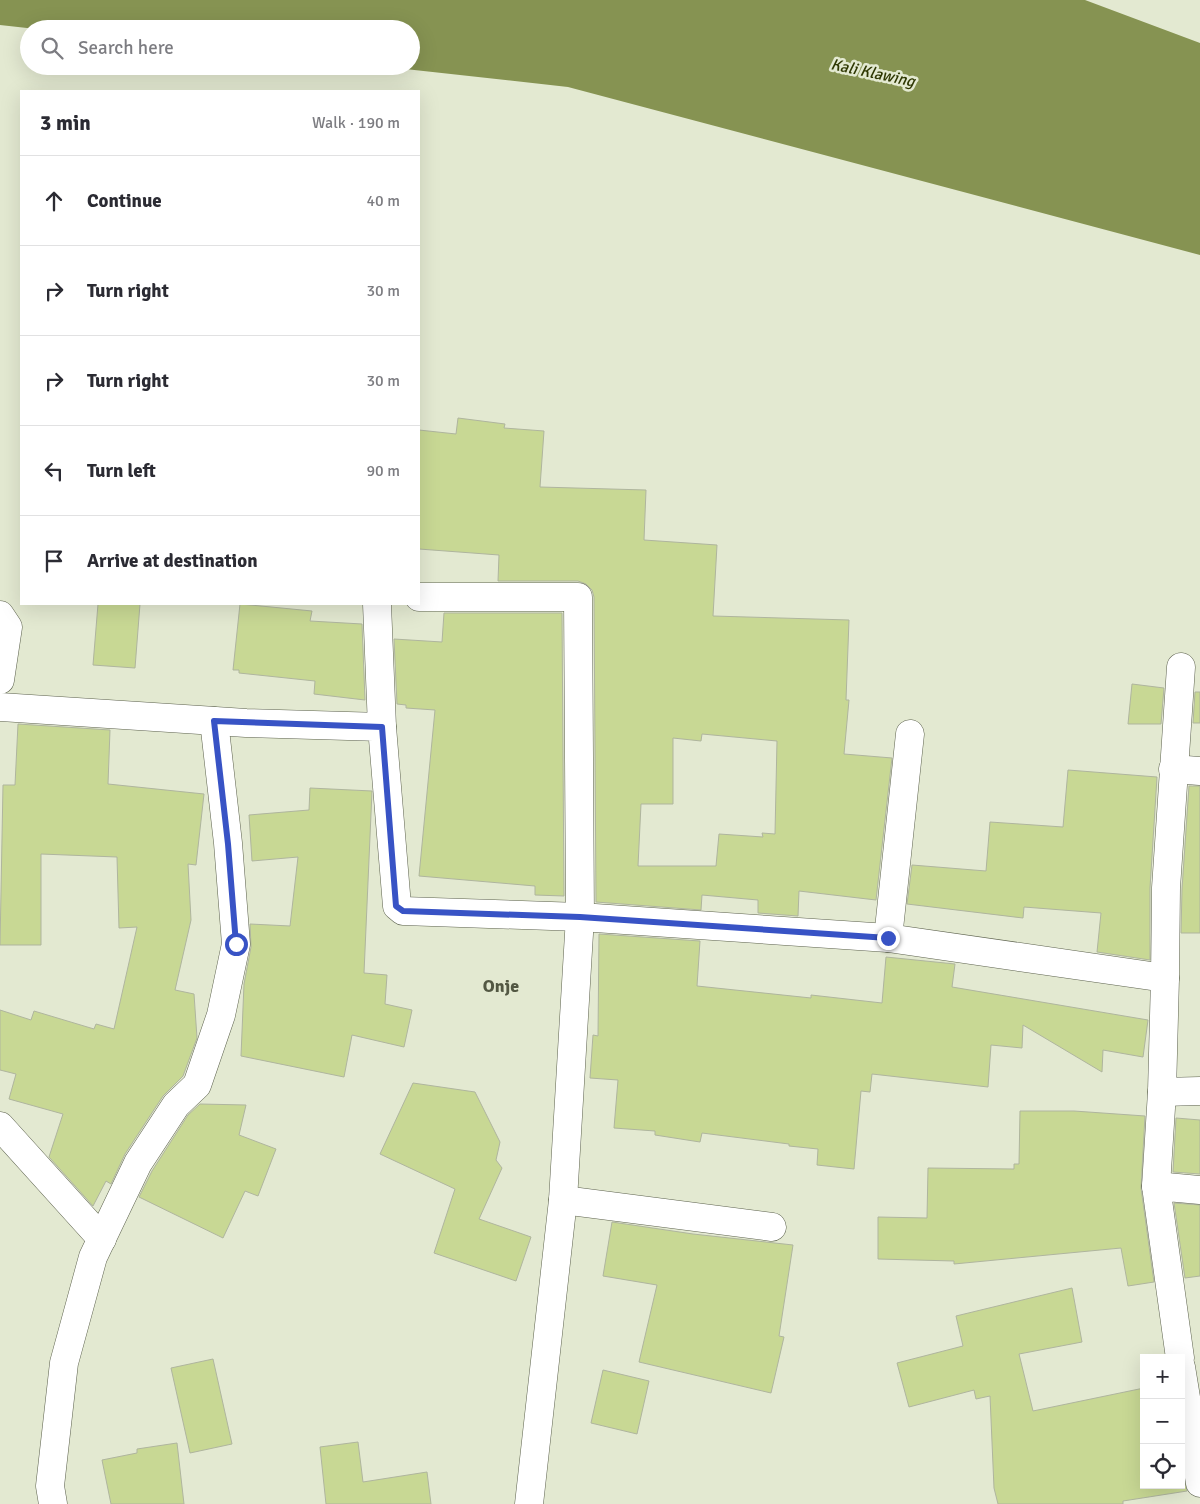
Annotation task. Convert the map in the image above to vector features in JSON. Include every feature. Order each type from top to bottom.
[{"type":"street","points":[[420,597],[578,597],[580,917],[563,1200],[529,1504]]},
{"type":"street","points":[[377,605],[382,727],[396,906],[403,911],[580,917],[888,938],[1165,978]]},
{"type":"street","points":[[0,615],[8,627],[0,680]]},
{"type":"street","points":[[1179,1354],[1156,1186],[1162,1092],[1166,888],[1180,667]]},
{"type":"street","points":[[0,707],[214,721],[382,727]]},
{"type":"street","points":[[53,1504],[50,1486],[64,1363],[93,1257],[138,1163],[176,1105],[197,1085],[221,1015],[236,944],[228,844],[214,721]]},
{"type":"street","points":[[888,938],[910,734]]},
{"type":"street","points":[[1173,769],[1200,771]]},
{"type":"street","points":[[1162,1092],[1200,1091]]},
{"type":"street","points":[[0,1126],[102,1239]]},
{"type":"street","points":[[1156,1186],[1200,1190]]},
{"type":"street","points":[[563,1200],[772,1227]]},
{"type":"street","points":[[1185,1391],[1200,1483]]},
{"type":"water","name":"Kali Klawing","points":[[0,0],[1085,0],[1200,43],[1200,255],[568,87],[420,71],[420,20],[20,20],[20,27],[0,25]]},
{"type":"building","points":[[458,418],[505,424],[504,428],[544,431],[540,487],[646,490],[644,540],[717,545],[713,616],[849,620],[846,700],[849,700],[844,754],[892,758],[876,900],[799,891],[798,916],[758,913],[758,900],[702,895],[701,910],[596,902],[594,597],[592,590],[586,584],[578,581],[498,581],[499,555],[420,549],[420,430],[456,434]],"holes":[[[702,734],[777,741],[775,834],[762,833],[763,837],[719,834],[716,866],[638,866],[641,804],[673,804],[673,738],[701,741]]]},
{"type":"building","points":[[98,605],[140,605],[135,668],[93,665]]},
{"type":"building","points":[[240,605],[312,611],[310,621],[362,624],[365,700],[314,694],[315,681],[239,673],[239,670],[233,670]]},
{"type":"building","points":[[444,613],[562,613],[564,896],[535,895],[535,886],[419,876],[435,710],[406,708],[406,705],[397,704],[394,639],[442,642]]},
{"type":"building","points":[[1132,684],[1164,688],[1161,724],[1128,724]]},
{"type":"building","points":[[1195,692],[1200,692],[1200,723],[1193,723]]},
{"type":"building","points":[[18,724],[110,730],[108,784],[204,794],[196,865],[188,864],[191,920],[175,990],[194,994],[197,1038],[183,1076],[163,1096],[125,1154],[111,1184],[106,1181],[93,1206],[49,1157],[63,1114],[9,1099],[16,1074],[0,1070],[0,1010],[31,1020],[34,1011],[94,1029],[96,1024],[114,1029],[137,927],[119,928],[117,857],[41,854],[41,945],[0,945],[3,785],[15,785]]},
{"type":"building","points":[[1068,770],[1157,777],[1150,888],[1150,960],[1097,952],[1101,913],[1024,907],[1023,918],[907,904],[912,865],[986,871],[990,822],[1063,827]]},
{"type":"building","points":[[1189,786],[1200,786],[1200,933],[1181,933]]},
{"type":"building","points":[[310,788],[372,791],[364,973],[387,975],[385,1004],[412,1010],[404,1047],[352,1035],[344,1077],[241,1056],[244,984],[251,947],[250,924],[290,926],[298,857],[252,861],[249,815],[309,810]]},
{"type":"building","points":[[599,934],[700,941],[697,986],[811,998],[811,995],[882,1003],[886,957],[955,964],[952,987],[1148,1020],[1143,1057],[1103,1050],[1102,1072],[1023,1025],[1022,1048],[991,1045],[988,1087],[872,1074],[870,1092],[861,1091],[854,1169],[817,1165],[818,1149],[789,1146],[789,1144],[702,1133],[700,1142],[655,1135],[655,1131],[614,1128],[618,1080],[590,1078],[593,1035],[598,1036]]},
{"type":"building","points":[[413,1083],[475,1092],[500,1142],[496,1160],[502,1168],[479,1219],[531,1237],[516,1281],[434,1253],[455,1189],[380,1154]]},
{"type":"building","points":[[200,1104],[246,1105],[239,1135],[276,1149],[258,1196],[245,1191],[223,1238],[139,1197],[152,1171],[188,1115]]},
{"type":"building","points":[[1020,1111],[1074,1111],[1145,1116],[1141,1188],[1154,1282],[1128,1286],[1121,1248],[954,1264],[954,1261],[878,1259],[878,1217],[927,1218],[928,1168],[1014,1169],[1014,1164],[1019,1164]]},
{"type":"building","points":[[1176,1118],[1200,1120],[1200,1174],[1173,1172]]},
{"type":"building","points":[[1174,1203],[1200,1205],[1200,1276],[1185,1278]]},
{"type":"building","points":[[612,1222],[693,1234],[793,1245],[779,1336],[784,1337],[771,1393],[639,1362],[657,1285],[603,1276]]},
{"type":"building","points":[[1072,1288],[1082,1342],[1019,1354],[1033,1411],[1140,1389],[1140,1489],[1185,1489],[1185,1482],[1187,1491],[1123,1501],[1123,1504],[998,1504],[994,1488],[990,1396],[976,1399],[974,1390],[909,1407],[897,1363],[963,1346],[956,1316]]},
{"type":"building","points":[[213,1359],[232,1444],[190,1453],[171,1368]]},
{"type":"building","points":[[603,1370],[649,1381],[637,1434],[591,1423]]},
{"type":"building","points":[[358,1442],[363,1482],[427,1472],[431,1504],[326,1504],[320,1447]]},
{"type":"building","points":[[177,1443],[184,1504],[111,1504],[102,1460],[137,1453],[137,1449]]},
{"type":"district","name":"Onje","points":[[501,986]]},
{"type":"route","points":[[236,944],[228,844],[214,721],[382,727],[396,906],[403,911],[580,917],[888,938]]}]
